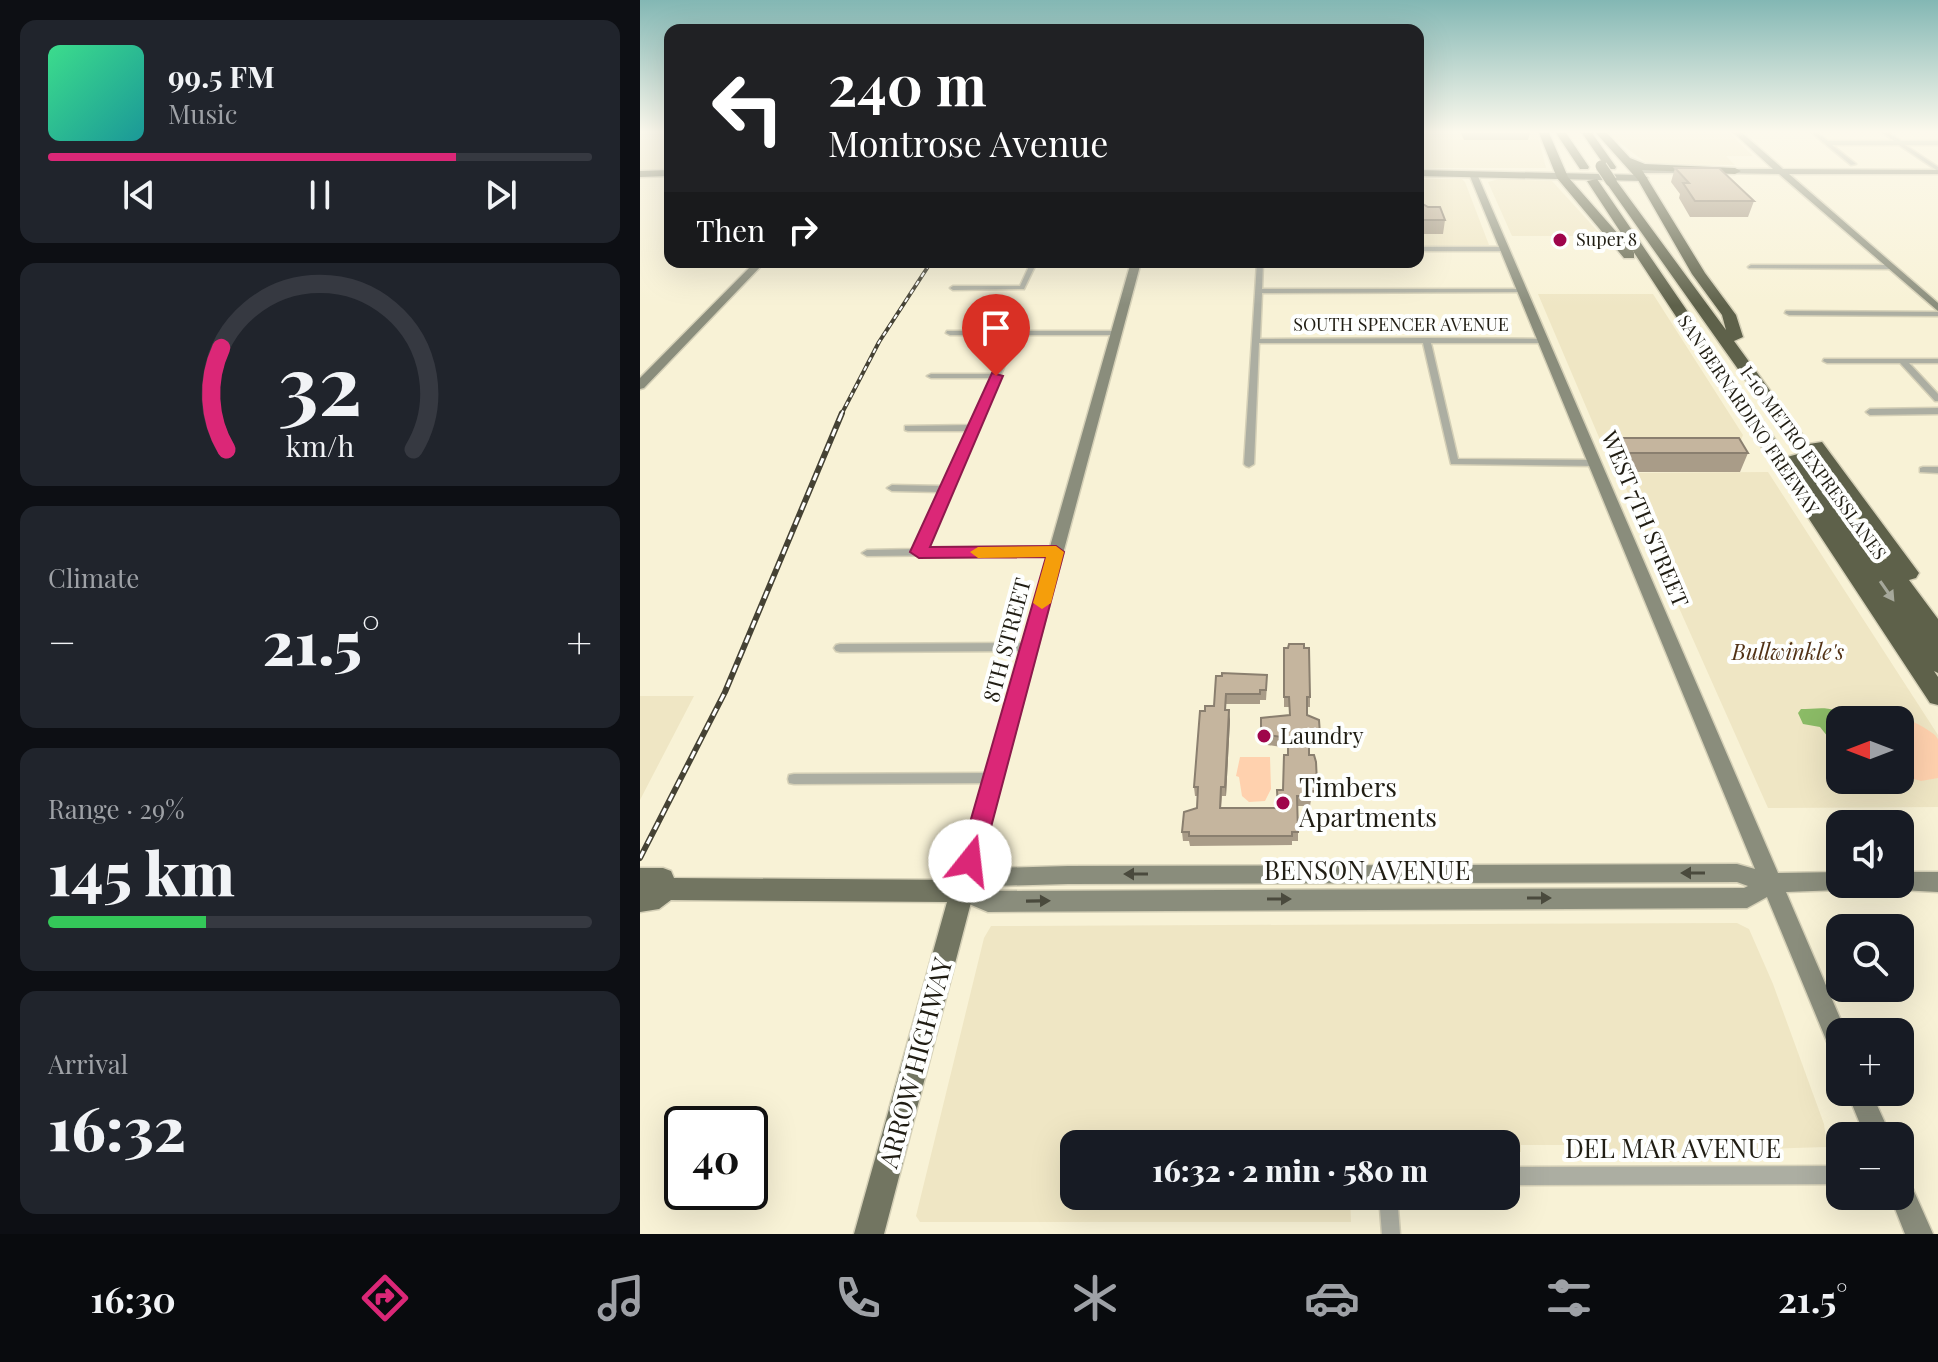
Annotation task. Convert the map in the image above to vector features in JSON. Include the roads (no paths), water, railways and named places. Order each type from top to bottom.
[{"type":"highway","points":[[1575,191],[1658,293],[1675,305]]},
{"type":"highway","name":"SAN BERNARDINO FREEWAY","points":[[1609,191],[1631,240],[1938,696]]},
{"type":"highway","name":"I-10 METRO EXPRESSLANES","points":[[1613,191],[1938,664]]},
{"type":"highway","name":"SAN BERNARDINO FREEWAY","points":[[1617,191],[1674,253],[1938,613]]},
{"type":"highway","points":[[1649,191],[1699,274],[1729,315],[1735,337]]},
{"type":"highway","points":[[1631,240],[1672,276]]},
{"type":"highway","points":[[1672,276],[1674,253]]},
{"type":"highway","name":"I-10 METRO EXPRESSLANES","points":[[1672,276],[1938,636]]},
{"type":"main road","name":"WEST 7TH STREET","points":[[1480,191],[1828,1018]]},
{"type":"main road","points":[[1803,191],[1938,311]]},
{"type":"main road","points":[[640,385],[754,268]]},
{"type":"main road","name":"8TH STREET","points":[[962,891],[1134,268]]},
{"type":"main road","name":"BENSON AVENUE","points":[[962,891],[994,877],[1204,874],[1737,873],[1770,883],[1826,881]]},
{"type":"main road","points":[[1201,900],[1204,874]]},
{"type":"main road","name":"BENSON AVENUE","points":[[640,879],[663,879],[667,889]]},
{"type":"main road","points":[[1914,881],[1938,882]]},
{"type":"main road","name":"BENSON AVENUE","points":[[640,901],[651,901],[667,889],[962,891],[988,902],[1747,898],[1770,883]]},
{"type":"main road","name":"ARROW HIGHWAY","points":[[869,1234],[962,891]]},
{"type":"main road","points":[[1909,1210],[1919,1234]]},
{"type":"street","points":[[1424,249],[1505,249]]},
{"type":"street","points":[[1751,267],[1892,267]]},
{"type":"street","points":[[953,288],[1022,288],[1031,268]]},
{"type":"street","points":[[1249,464],[1260,268]]},
{"type":"street","points":[[1259,291],[1523,290]]},
{"type":"street","points":[[1789,313],[1938,311]]},
{"type":"street","points":[[950,333],[1116,333]]},
{"type":"street","points":[[919,552],[1015,333]]},
{"type":"street","points":[[1426,340],[1454,462],[1596,463]]},
{"type":"street","name":"SOUTH SPENCER AVENUE","points":[[1257,341],[1544,341]]},
{"type":"street","points":[[1827,361],[1938,361]]},
{"type":"street","points":[[1902,361],[1938,399]]},
{"type":"street","points":[[931,376],[996,376]]},
{"type":"street","points":[[1870,412],[1938,411]]},
{"type":"street","points":[[908,428],[973,428]]},
{"type":"street","points":[[1923,470],[1938,470]]},
{"type":"street","points":[[892,488],[947,489]]},
{"type":"street","points":[[867,553],[1056,552]]},
{"type":"street","points":[[840,648],[1030,647]]},
{"type":"street","points":[[794,779],[993,778]]},
{"type":"street","name":"DEL MAR AVENUE","points":[[1520,1176],[1826,1175]]},
{"type":"street","points":[[1389,1210],[1391,1234]]},
{"type":"railway","points":[[842,413],[879,342],[927,268]]},
{"type":"railway","points":[[640,858],[725,692],[842,413]]},
{"type":"place","name":"Super 8","points":[[1560,240]]},
{"type":"place","name":"Laundry","points":[[1264,736]]},
{"type":"place","name":"Timbers Apartments","points":[[1283,803]]},
{"type":"park label","name":"Bullwinkle's","points":[[1788,652]]}]
